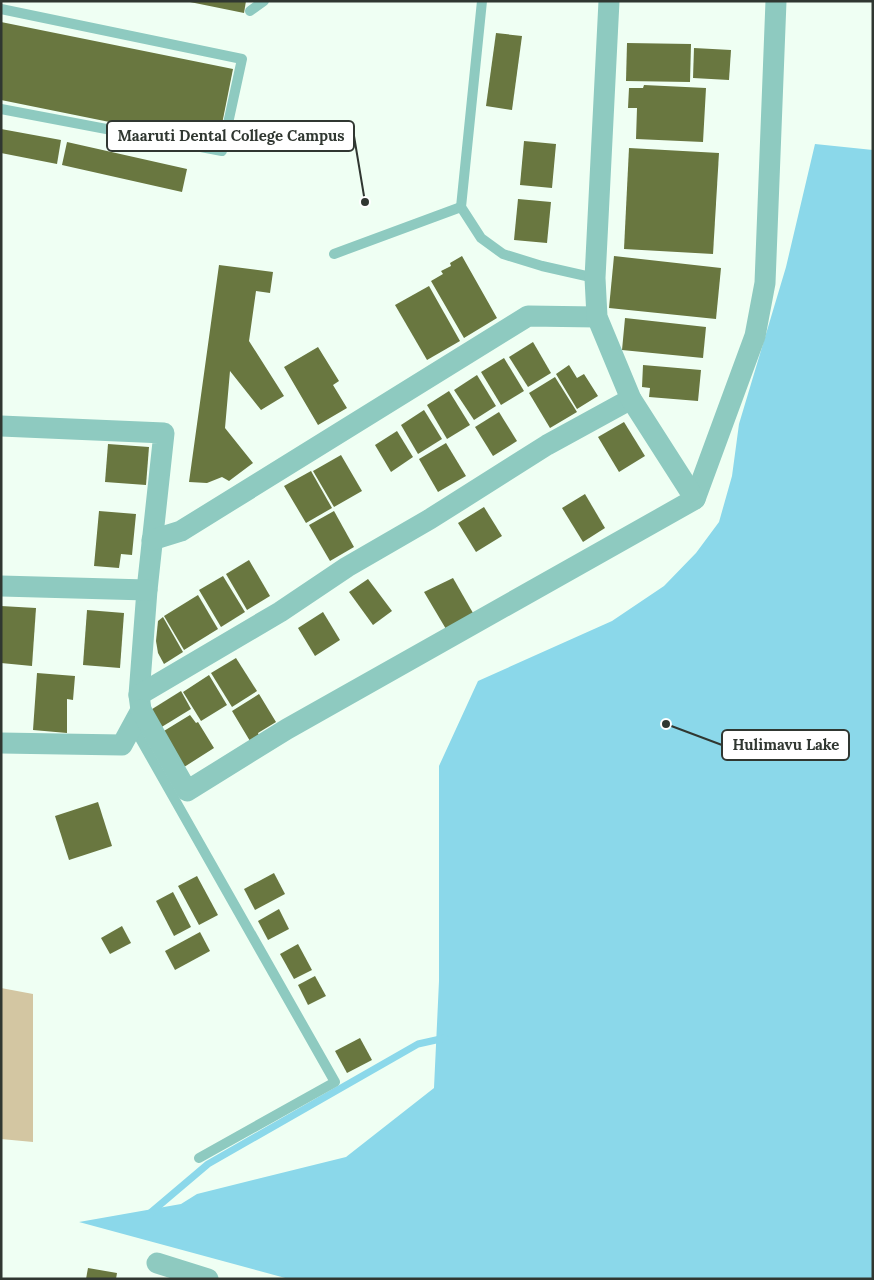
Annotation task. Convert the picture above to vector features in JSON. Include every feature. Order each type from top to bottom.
[{"type":"street","points":[[610,1],[595,278],[597,318],[631,399],[695,499]]},
{"type":"street","points":[[138,710],[187,791],[288,729],[695,499],[755,336],[765,283],[776,1]]},
{"type":"street","points":[[152,540],[181,531],[528,316],[597,318]]},
{"type":"street","points":[[138,710],[347,567],[430,519],[547,446],[631,399]]},
{"type":"street","points":[[1,426],[164,433],[147,590],[138,710],[122,745],[1,743]]},
{"type":"street","points":[[1,586],[147,590]]},
{"type":"street","points":[[157,1264],[208,1279]]},
{"type":"lane","points":[[250,11],[264,1]]},
{"type":"lane","points":[[482,1],[461,207],[481,238],[503,254],[542,266],[595,278]]},
{"type":"lane","points":[[1,10],[242,59],[222,150],[1,108]]},
{"type":"lane","points":[[334,254],[461,207]]},
{"type":"lane","points":[[138,710],[334,1082],[199,1158]]},
{"type":"shaded area","points":[[1,988],[33,994],[33,1142],[1,1139]]},
{"type":"water","points":[[815,144],[873,150],[873,1279],[289,1279],[79,1222],[181,1204],[197,1194],[346,1157],[434,1088],[439,981],[439,766],[478,681],[612,621],[664,586],[696,553],[719,522],[732,476],[739,424],[786,267]]},
{"type":"building","points":[[185,1],[246,1],[244,13]]},
{"type":"building","points":[[1,22],[233,69],[218,144],[1,100]]},
{"type":"building","points":[[496,33],[522,36],[512,110],[486,106]]},
{"type":"building","points":[[627,43],[691,44],[690,82],[626,81]]},
{"type":"building","points":[[694,48],[731,50],[729,80],[693,78]]},
{"type":"building","points":[[644,85],[706,88],[703,142],[636,139],[637,108],[628,108],[629,88],[643,88]]},
{"type":"building","points":[[1,129],[61,140],[57,164],[1,153]]},
{"type":"building","points":[[524,141],[556,144],[552,188],[520,185]]},
{"type":"building","points":[[67,142],[187,169],[182,192],[62,165]]},
{"type":"building","points":[[629,148],[719,153],[713,254],[624,249]]},
{"type":"building","points":[[518,199],[551,202],[547,243],[514,240]]},
{"type":"building","points":[[462,256],[497,318],[464,338],[431,281],[443,274],[441,271],[451,266],[450,263]]},
{"type":"building","points":[[614,256],[721,268],[716,319],[609,308]]},
{"type":"building","points":[[219,265],[273,272],[270,293],[256,291],[249,341],[284,396],[261,410],[230,371],[225,428],[253,463],[229,481],[222,477],[207,483],[189,482]]},
{"type":"building","points":[[429,286],[460,341],[427,360],[395,305]]},
{"type":"building","points":[[625,318],[706,327],[703,358],[622,350]]},
{"type":"building","points":[[533,342],[551,373],[528,387],[509,357]]},
{"type":"building","points":[[318,347],[339,381],[333,385],[347,408],[318,425],[284,367]]},
{"type":"building","points":[[504,358],[524,391],[501,405],[481,372]]},
{"type":"building","points":[[569,365],[577,378],[584,374],[598,396],[577,409],[556,374]]},
{"type":"building","points":[[643,365],[701,370],[698,401],[649,397],[650,388],[642,387]]},
{"type":"building","points":[[477,375],[496,406],[474,420],[454,390]]},
{"type":"building","points":[[555,377],[577,412],[550,428],[529,393]]},
{"type":"building","points":[[449,391],[470,425],[447,439],[427,405]]},
{"type":"building","points":[[424,410],[442,439],[418,454],[401,425]]},
{"type":"building","points":[[499,412],[517,441],[493,456],[475,427]]},
{"type":"building","points":[[624,422],[645,456],[619,472],[598,437]]},
{"type":"building","points":[[397,431],[413,457],[391,472],[375,445]]},
{"type":"building","points":[[446,443],[466,476],[438,492],[419,459]]},
{"type":"building","points":[[108,444],[149,447],[146,485],[105,482]]},
{"type":"building","points":[[341,455],[362,491],[334,507],[313,471]]},
{"type":"building","points":[[311,471],[332,508],[306,523],[284,486]]},
{"type":"building","points":[[585,494],[605,528],[583,542],[562,508]]},
{"type":"building","points":[[484,507],[502,536],[476,552],[458,523]]},
{"type":"building","points":[[99,511],[136,514],[132,555],[121,554],[119,568],[94,566]]},
{"type":"building","points":[[334,511],[354,547],[330,561],[309,525]]},
{"type":"building","points":[[249,560],[270,596],[247,610],[226,574]]},
{"type":"building","points":[[223,576],[245,612],[221,627],[199,590]]},
{"type":"building","points":[[453,578],[473,613],[446,629],[424,592]]},
{"type":"building","points":[[368,579],[392,611],[373,625],[349,592]]},
{"type":"building","points":[[198,595],[218,629],[184,650],[164,616]]},
{"type":"building","points":[[1,606],[36,608],[32,666],[1,663]]},
{"type":"building","points":[[87,610],[124,613],[120,668],[83,665]]},
{"type":"building","points":[[323,612],[340,640],[315,656],[298,628]]},
{"type":"building","points":[[163,617],[183,652],[164,664],[158,653],[156,641],[158,621]]},
{"type":"building","points":[[236,658],[257,691],[232,707],[211,673]]},
{"type":"building","points":[[37,673],[75,676],[73,700],[67,699],[67,733],[33,730]]},
{"type":"building","points":[[209,675],[227,705],[201,721],[183,692]]},
{"type":"building","points":[[181,691],[191,709],[160,728],[149,711]]},
{"type":"building","points":[[259,694],[276,722],[258,733],[259,736],[250,741],[232,711]]},
{"type":"building","points":[[190,715],[196,723],[198,722],[214,748],[181,769],[159,734]]},
{"type":"building","points":[[98,802],[112,846],[69,860],[55,816]]},
{"type":"building","points":[[274,873],[285,894],[255,910],[244,889]]},
{"type":"building","points":[[197,876],[218,915],[199,925],[178,886]]},
{"type":"building","points":[[173,892],[191,927],[174,936],[156,901]]},
{"type":"building","points":[[279,909],[289,929],[268,940],[258,921]]},
{"type":"building","points":[[122,926],[131,943],[110,954],[101,938]]},
{"type":"building","points":[[200,932],[210,951],[175,970],[165,951]]},
{"type":"building","points":[[298,944],[312,970],[294,979],[280,954]]},
{"type":"building","points":[[315,976],[326,996],[308,1005],[298,985]]},
{"type":"building","points":[[360,1038],[372,1060],[347,1073],[335,1051]]},
{"type":"building","points":[[88,1268],[117,1273],[116,1279],[86,1279]]},
{"type":"waterway","points":[[149,1214],[208,1164],[418,1044],[445,1038]]},
{"type":"place","name":"Maaruti Dental College Campus","points":[[365,202]]},
{"type":"place","name":"Hulimavu Lake","points":[[666,724]]}]
